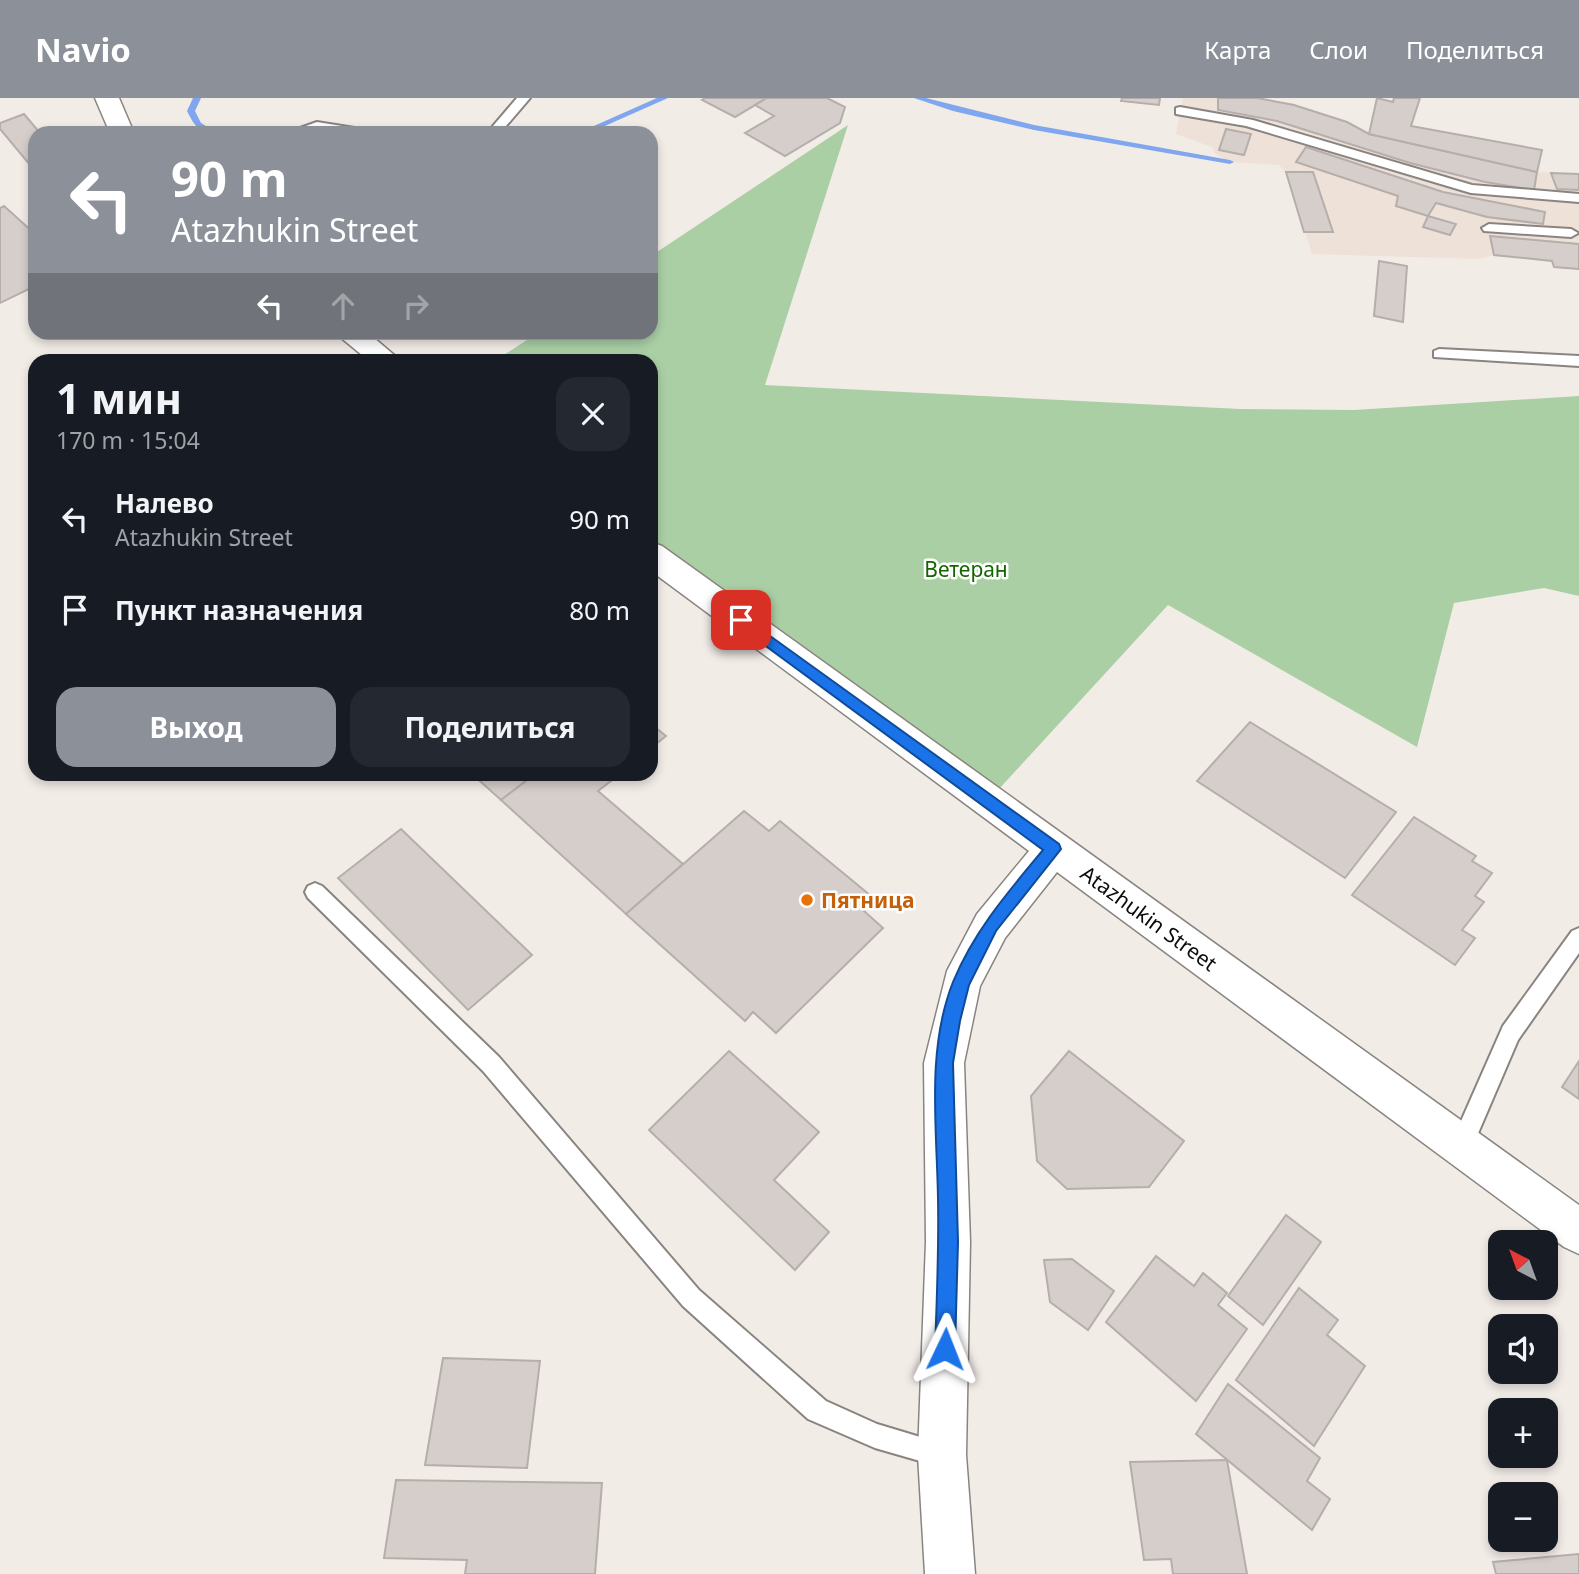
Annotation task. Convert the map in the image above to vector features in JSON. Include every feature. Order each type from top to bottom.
[{"type":"street","points":[[107,98],[119,126]]},
{"type":"street","points":[[359,340],[378,354]]},
{"type":"street","name":"Atazhukin Street","points":[[658,560],[1462,1144],[1579,1232]]},
{"type":"street","points":[[950,1574],[942,1455],[948,1242],[944,1063],[961,984],[990,926],[1053,849]]},
{"type":"lane","points":[[499,126],[524,98]]},
{"type":"lane","points":[[1180,111],[1248,122],[1566,219]]},
{"type":"lane","points":[[1566,219],[1579,198]]},
{"type":"lane","points":[[1489,228],[1566,219]]},
{"type":"lane","points":[[1439,354],[1579,361]]},
{"type":"lane","points":[[315,892],[491,1064],[691,1298],[817,1410],[875,1436],[942,1455]]},
{"type":"lane","points":[[1462,1144],[1510,1033],[1579,937]]},
{"type":"shaded area","points":[[1183,98],[1257,98],[1294,105],[1347,122],[1369,134],[1537,172],[1579,174],[1579,269],[1554,267],[1552,261],[1494,255],[1478,259],[1312,254],[1286,172],[1279,165],[1230,162],[1215,154],[1212,147],[1176,134]]},
{"type":"green space","name":"Ветеран","points":[[848,125],[765,385],[1240,409],[1354,410],[1579,396],[1579,596],[1544,588],[1454,603],[1417,747],[1168,605],[988,801],[658,559],[658,354],[505,354],[527,340],[658,340],[658,251]]},
{"type":"building","points":[[767,98],[735,117],[702,100]]},
{"type":"building","points":[[767,98],[827,98],[845,107],[840,123],[785,156],[745,133],[774,116],[755,105]]},
{"type":"building","points":[[1122,98],[1160,98],[1159,105],[1121,101]]},
{"type":"building","points":[[1218,98],[1257,98],[1294,105],[1347,122],[1369,134],[1537,172],[1534,190],[1485,182],[1410,163],[1277,121],[1218,110]]},
{"type":"building","points":[[1377,98],[1393,102],[1394,98],[1420,98],[1411,126],[1542,150],[1537,172],[1369,134]]},
{"type":"building","points":[[24,114],[34,126],[28,126],[28,163],[0,129],[0,123]]},
{"type":"building","points":[[1226,129],[1251,134],[1244,155],[1219,150]]},
{"type":"building","points":[[1306,147],[1443,192],[1545,212],[1543,224],[1487,217],[1436,203],[1428,216],[1396,206],[1398,196],[1296,162]]},
{"type":"building","points":[[1286,172],[1313,172],[1333,232],[1304,232]]},
{"type":"building","points":[[1551,173],[1579,174],[1579,190],[1557,189]]},
{"type":"building","points":[[4,206],[28,228],[28,289],[0,303],[0,208]]},
{"type":"building","points":[[1428,216],[1456,224],[1450,235],[1423,227]]},
{"type":"building","points":[[1490,236],[1579,244],[1579,269],[1554,267],[1552,261],[1494,255]]},
{"type":"building","points":[[1379,261],[1407,266],[1403,322],[1374,316]]},
{"type":"building","points":[[1250,722],[1396,812],[1345,878],[1197,781]]},
{"type":"building","points":[[658,730],[666,736],[658,742]]},
{"type":"building","points":[[480,781],[526,781],[501,800]]},
{"type":"building","points":[[526,781],[611,781],[598,791],[683,864],[626,914],[501,800]]},
{"type":"building","points":[[744,811],[769,831],[780,821],[876,900],[864,911],[883,928],[776,1033],[753,1012],[745,1021],[626,914]]},
{"type":"building","points":[[1414,817],[1476,856],[1472,861],[1492,873],[1475,896],[1484,902],[1462,930],[1475,938],[1455,965],[1352,895]]},
{"type":"building","points":[[401,829],[532,955],[468,1010],[338,878]]},
{"type":"building","points":[[729,1051],[819,1132],[774,1180],[829,1232],[795,1270],[649,1130]]},
{"type":"building","points":[[1069,1051],[1184,1141],[1149,1187],[1067,1189],[1037,1161],[1031,1096]]},
{"type":"building","points":[[1579,1061],[1579,1099],[1562,1087]]},
{"type":"building","points":[[1286,1215],[1321,1242],[1263,1325],[1228,1296]]},
{"type":"building","points":[[1156,1256],[1194,1286],[1203,1273],[1227,1293],[1218,1305],[1247,1329],[1196,1401],[1106,1322]]},
{"type":"building","points":[[1072,1259],[1114,1291],[1088,1330],[1050,1302],[1044,1260]]},
{"type":"building","points":[[1299,1288],[1338,1320],[1327,1335],[1365,1366],[1314,1446],[1236,1380]]},
{"type":"building","points":[[443,1358],[540,1361],[527,1468],[425,1465]]},
{"type":"building","points":[[1228,1384],[1320,1458],[1307,1481],[1330,1499],[1312,1530],[1196,1434]]},
{"type":"building","points":[[1227,1460],[1247,1574],[1173,1574],[1171,1559],[1144,1560],[1130,1462]]},
{"type":"building","points":[[396,1480],[602,1483],[595,1574],[465,1574],[467,1560],[384,1558]]},
{"type":"building","points":[[1579,1554],[1579,1574],[1496,1574],[1493,1562]]},
{"type":"waterway","points":[[197,98],[191,111],[200,126]]},
{"type":"waterway","points":[[598,126],[664,98]]},
{"type":"waterway","points":[[918,98],[1034,128],[1230,162]]},
{"type":"place","name":"Пятница","points":[[807,900]]},
{"type":"route","points":[[741,620],[1053,849],[990,926],[961,984],[952,1021],[944,1063],[948,1242],[945,1349]]}]
